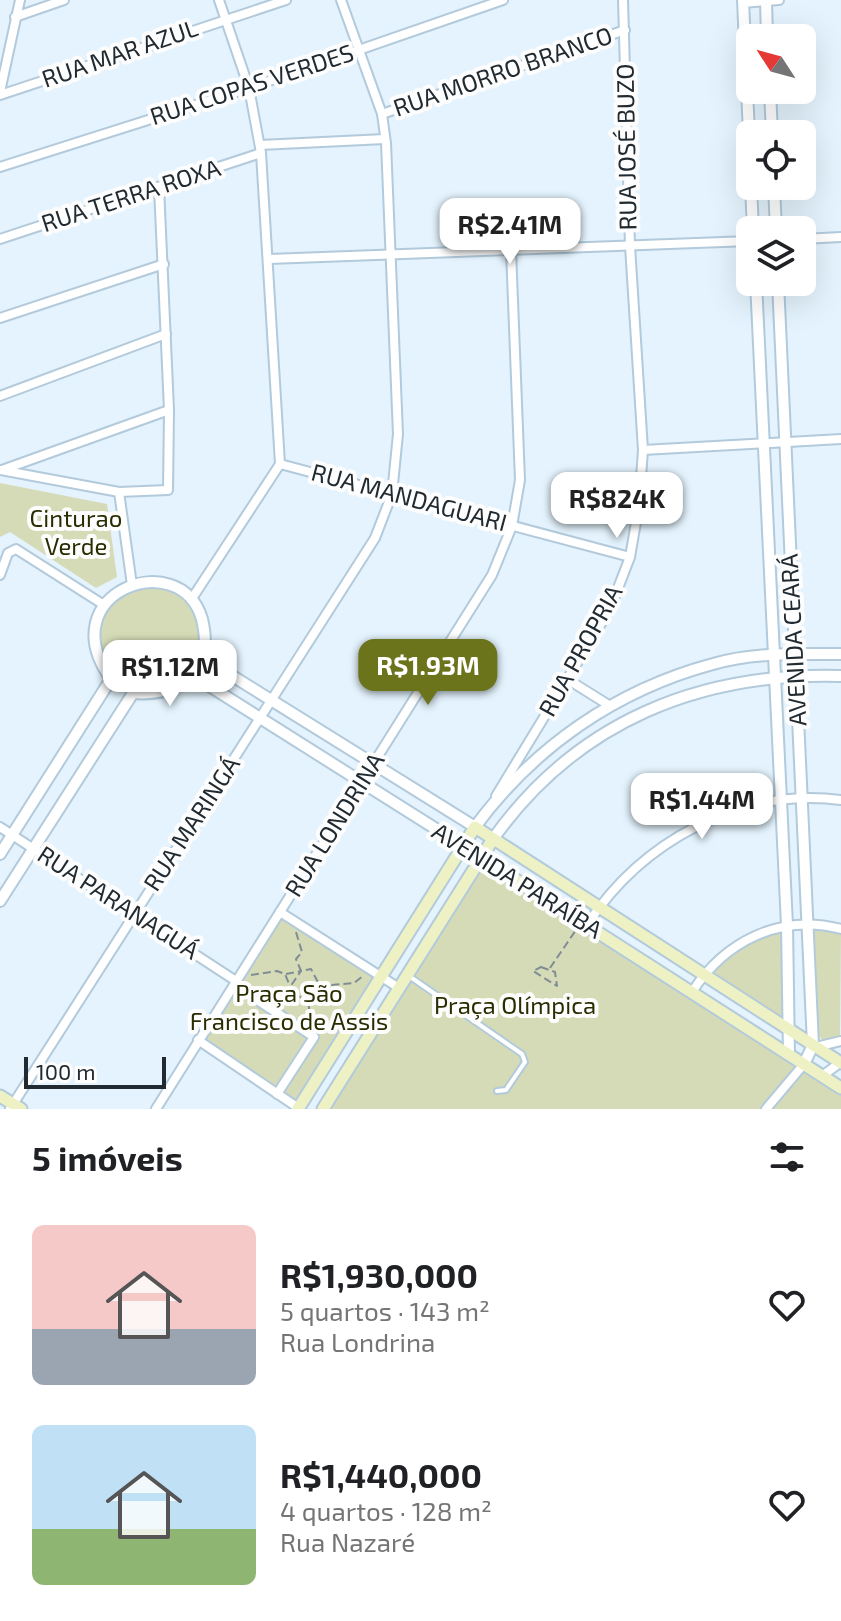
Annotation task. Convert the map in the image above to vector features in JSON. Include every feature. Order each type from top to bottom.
[{"type":"main road","name":"AVENIDA PARAÍBA","points":[[475,827],[702,977],[841,1062]]},
{"type":"main road","points":[[299,1108],[376,973],[475,827]]},
{"type":"main road","points":[[323,1109],[493,839]]},
{"type":"main road","name":"AVENIDA PARAÍBA","points":[[463,846],[841,1088]]},
{"type":"main road","points":[[0,1096],[15,1107]]},
{"type":"street","points":[[0,93],[20,0]]},
{"type":"street","points":[[15,17],[64,0]]},
{"type":"street","points":[[191,600],[280,464],[260,149],[249,88],[219,0]]},
{"type":"street","name":"RUA MAR AZUL","points":[[0,93],[286,0]]},
{"type":"street","name":"RUA MARINGÁ","points":[[15,1107],[375,538],[392,494],[398,434],[385,139],[382,114],[341,0]]},
{"type":"street","name":"RUA COPAS VERDES","points":[[0,167],[249,88],[503,0]]},
{"type":"street","name":"RUA JOSÉ BUZO","points":[[623,0],[630,246]]},
{"type":"street","points":[[766,0],[767,24]]},
{"type":"street","points":[[748,120],[743,1],[779,0]]},
{"type":"street","name":"RUA MORRO BRANCO","points":[[382,114],[625,30]]},
{"type":"street","name":"RUA TERRA ROXA","points":[[0,239],[159,187],[260,149],[385,139]]},
{"type":"street","points":[[0,470],[119,492],[168,490],[169,410],[159,187]]},
{"type":"street","points":[[816,238],[841,237]]},
{"type":"street","points":[[269,259],[736,242]]},
{"type":"street","name":"RUA PROPRIA","points":[[490,807],[610,609],[630,557],[639,505],[643,450],[630,246]]},
{"type":"street","name":"RUA LONDRINA","points":[[156,1109],[492,575],[512,526],[520,480],[521,432],[511,250]]},
{"type":"street","points":[[0,318],[164,264]]},
{"type":"street","name":"AVENIDA CEARÁ","points":[[757,296],[787,925],[789,1055]]},
{"type":"street","name":"AVENIDA CEARÁ","points":[[779,296],[814,1046]]},
{"type":"street","points":[[0,396],[166,334]]},
{"type":"street","points":[[0,470],[169,410]]},
{"type":"street","points":[[643,450],[841,439]]},
{"type":"street","name":"RUA MANDAGUARI","points":[[280,464],[630,557]]},
{"type":"street","points":[[119,492],[132,585]]},
{"type":"street","points":[[0,575],[8,553],[16,549],[104,605]]},
{"type":"street","points":[[0,854],[111,679],[98,661],[93,642],[95,623],[104,605],[132,585],[164,584],[191,600],[200,614],[205,633],[202,657],[192,675],[165,692],[133,693],[0,901]]},
{"type":"street","points":[[475,827],[518,774],[607,704],[714,663],[773,655],[841,654]]},
{"type":"street","name":"AVENIDA PARAÍBA","points":[[202,657],[475,827]]},
{"type":"street","name":"AVENIDA PARAÍBA","points":[[192,675],[463,846]]},
{"type":"street","points":[[493,839],[533,790],[618,723],[719,684],[774,676],[841,676]]},
{"type":"street","points":[[567,679],[607,704]]},
{"type":"street","points":[[584,923],[622,879],[682,832],[747,807],[801,799],[841,800]]},
{"type":"street","name":"RUA PARANAGUÁ","points":[[0,827],[136,912],[311,1033]]},
{"type":"street","points":[[280,912],[399,988]]},
{"type":"street","points":[[692,992],[726,952],[756,934],[787,925],[841,929]]},
{"type":"street","points":[[277,1094],[314,1037],[311,1033]]},
{"type":"street","points":[[198,1040],[299,1108]]},
{"type":"street","points":[[766,1109],[804,1064],[814,1046],[841,1041]]},
{"type":"street","points":[[822,1076],[841,1062]]},
{"type":"lane","points":[[407,974],[522,1054],[525,1062],[521,1072],[506,1090],[497,1091]]},
{"type":"path","points":[[297,921],[296,934],[302,952],[296,959],[301,971]]},
{"type":"path","points":[[550,969],[584,923]]},
{"type":"path","points":[[541,967],[550,969],[557,976],[557,986],[533,971],[541,967]]},
{"type":"path","points":[[236,981],[277,971],[285,974],[311,969],[320,986]]},
{"type":"path","points":[[290,987],[301,971]]},
{"type":"path","points":[[320,986],[354,983],[376,973]]},
{"type":"path","points":[[285,974],[290,987],[309,1004]]},
{"type":"path","points":[[311,1033],[309,1004],[320,986]]},
{"type":"green space","name":"Cinturao Verde","points":[[0,483],[107,504],[117,577],[96,588],[10,532],[0,537]]},
{"type":"green space","points":[[149,586],[169,590],[186,601],[197,618],[201,638],[197,658],[186,675],[169,686],[149,690],[129,686],[112,675],[101,658],[97,638],[101,618],[112,601],[129,590]]},
{"type":"green space","name":"Praça Olímpica","points":[[481,864],[841,1090],[841,1109],[327,1109]]},
{"type":"green space","name":"Praça São Francisco de Assis","points":[[280,918],[378,977],[297,1103],[202,1040]]},
{"type":"green space","points":[[812,927],[841,933],[840,1037],[822,1040],[814,1028]]},
{"type":"green space","points":[[782,930],[786,1022],[707,975],[742,947]]}]
